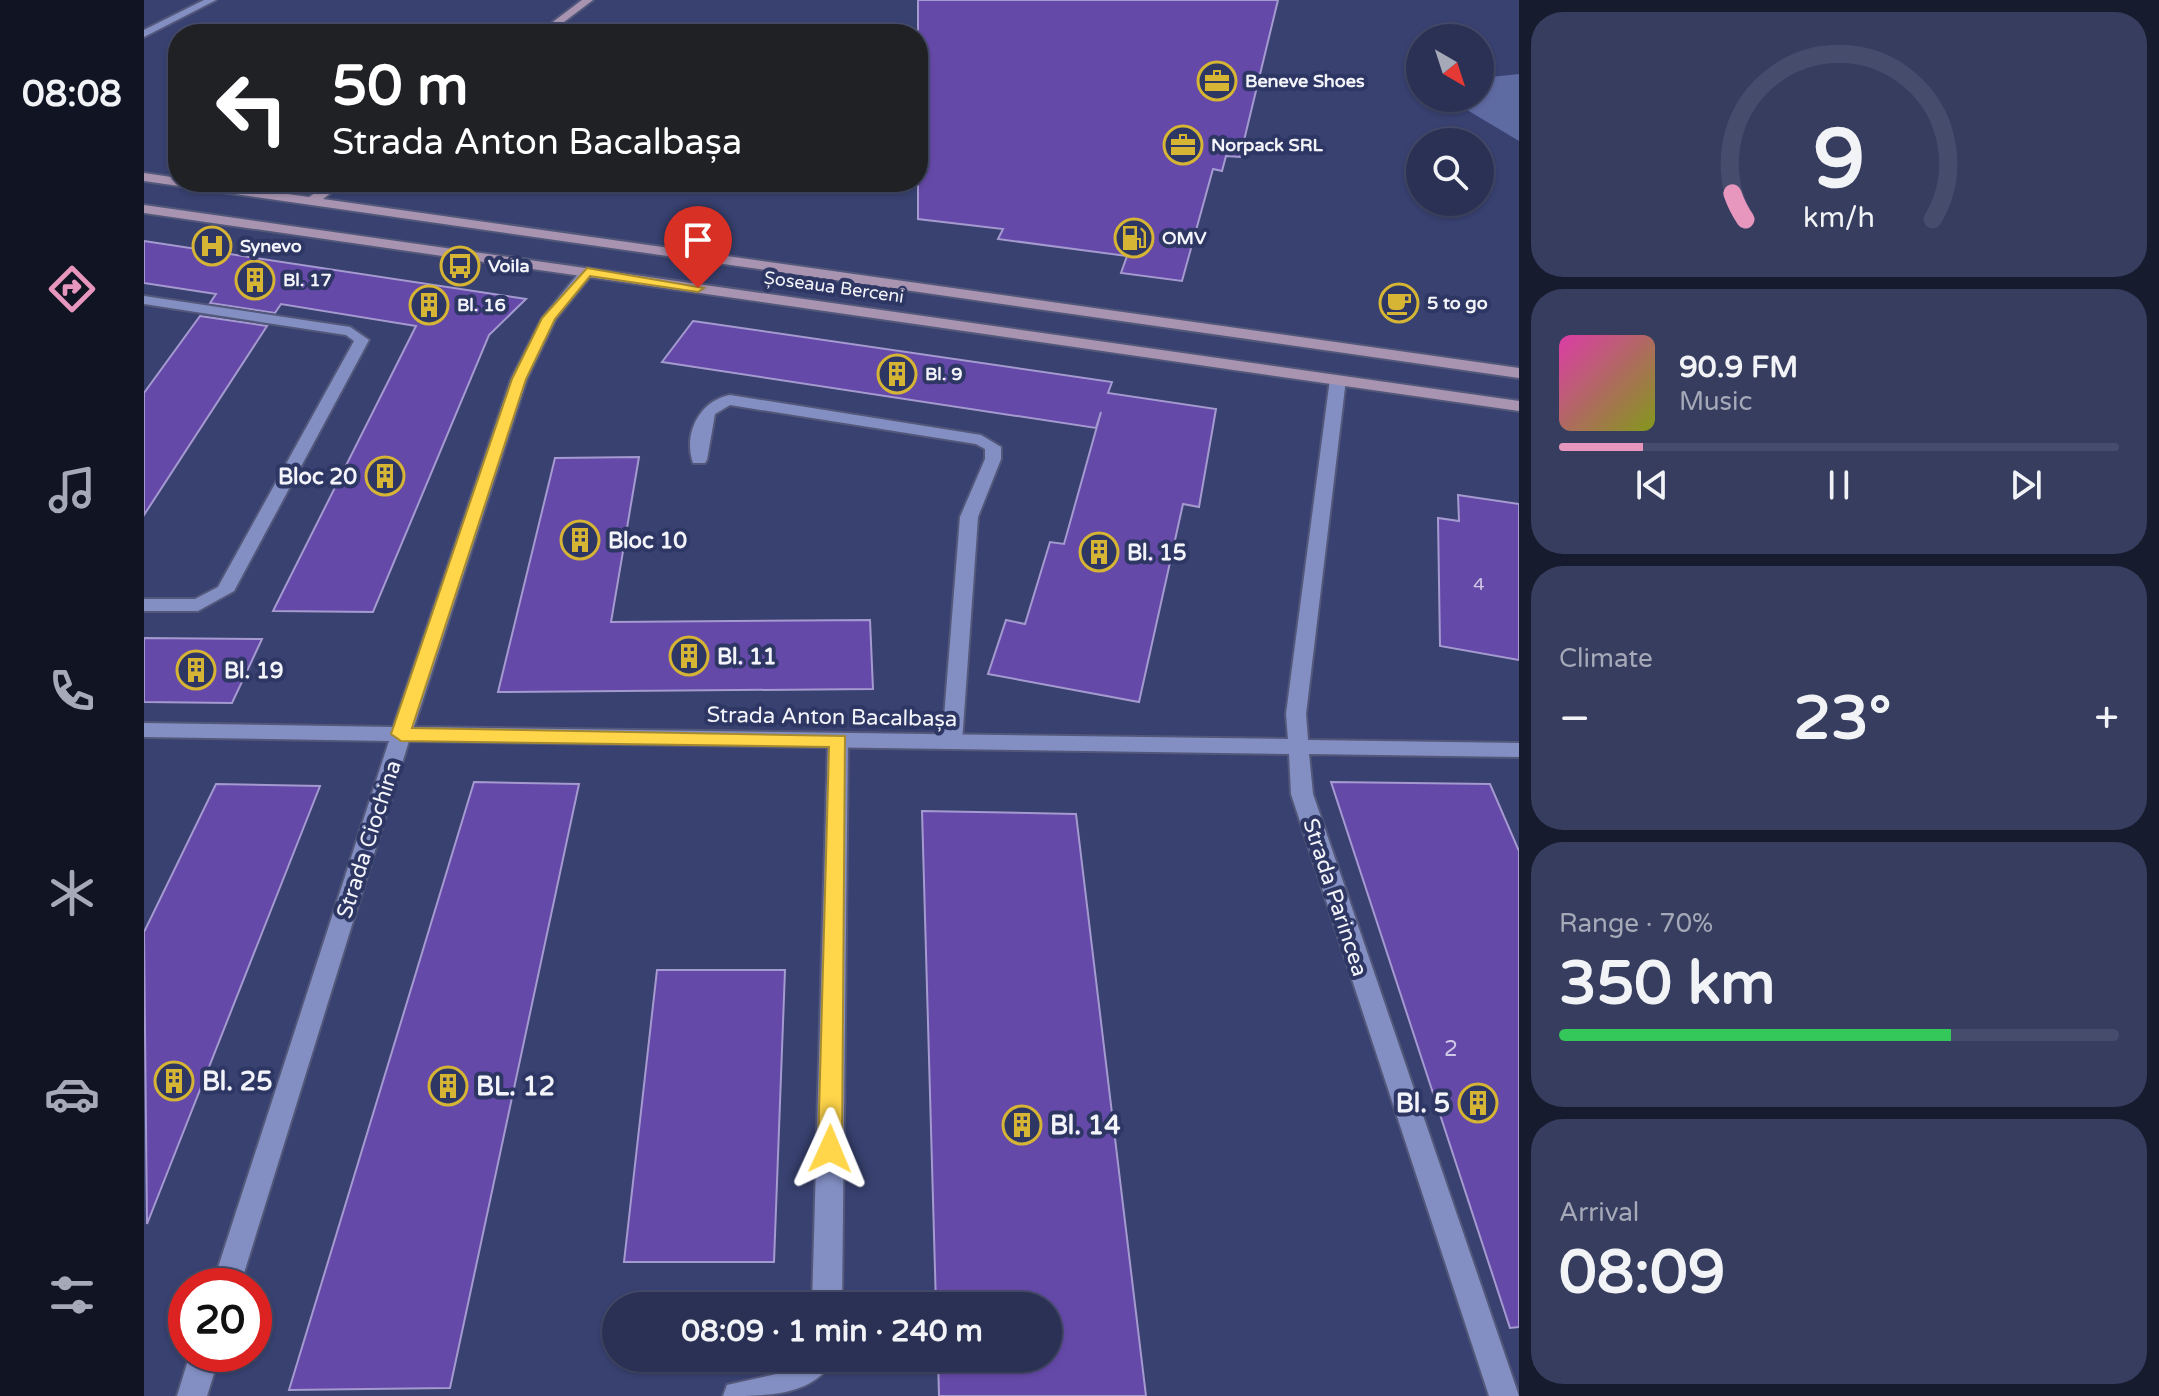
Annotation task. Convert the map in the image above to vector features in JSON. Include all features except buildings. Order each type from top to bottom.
[{"type":"main road","points":[[556,24],[588,0]]},
{"type":"main road","name":"Șoseaua Berceni","points":[[144,177],[168,181]]},
{"type":"main road","name":"Șoseaua Berceni","points":[[253,192],[1519,373]]},
{"type":"main road","points":[[313,200],[325,192]]},
{"type":"main road","name":"Șoseaua Berceni","points":[[144,209],[1519,406]]},
{"type":"main road","points":[[936,322],[952,290]]},
{"type":"street","points":[[144,34],[211,0]]},
{"type":"street","name":"Strada Ciochina","points":[[232,1268],[401,734],[519,379],[549,318],[587,272]]},
{"type":"street","points":[[144,605],[198,605],[225,591],[362,340],[350,331],[146,303]]},
{"type":"street","name":"Strada Parincea","points":[[1338,379],[1296,714],[1297,747],[1309,820],[1504,1396]]},
{"type":"street","points":[[699,460],[708,407],[714,401],[730,400],[981,440],[993,447],[993,459],[969,517],[952,742]]},
{"type":"street","name":"Strada Anton Bacalbașa","points":[[144,730],[1519,750]]},
{"type":"street","points":[[827,1292],[838,740]]},
{"type":"street","points":[[192,1396],[199,1372]]},
{"type":"street","points":[[738,1396],[771,1393],[801,1381],[808,1372]]},
{"type":"shaded area","points":[[1519,74],[1519,141],[1470,112],[1494,112],[1494,77]]},
{"type":"place","name":"Beneve Shoes","points":[[1217,81]]},
{"type":"place","name":"Norpack SRL","points":[[1183,145]]},
{"type":"place","name":"OMV","points":[[1134,238]]},
{"type":"place","name":"Synevo","points":[[212,246]]},
{"type":"place","name":"Voila","points":[[460,266]]},
{"type":"place","name":"Bl. 17","points":[[255,280]]},
{"type":"place","name":"5 to go","points":[[1399,303]]},
{"type":"place","name":"Bl. 16","points":[[429,305]]},
{"type":"place","name":"Bl. 9","points":[[897,374]]},
{"type":"place","name":"Bloc 20","points":[[385,476]]},
{"type":"place","name":"Bloc 10","points":[[580,540]]},
{"type":"place","name":"Bl. 15","points":[[1099,552]]},
{"type":"place","name":"Bl. 11","points":[[689,656]]},
{"type":"place","name":"Bl. 19","points":[[196,670]]},
{"type":"place","name":"Bl. 25","points":[[174,1081]]},
{"type":"place","name":"BL. 12","points":[[448,1086]]},
{"type":"place","name":"Bl. 5","points":[[1478,1103]]},
{"type":"place","name":"Bl. 14","points":[[1022,1125]]},
{"type":"route","points":[[698,288],[587,272],[549,318],[519,379],[401,734],[838,740],[830,1149]]}]
